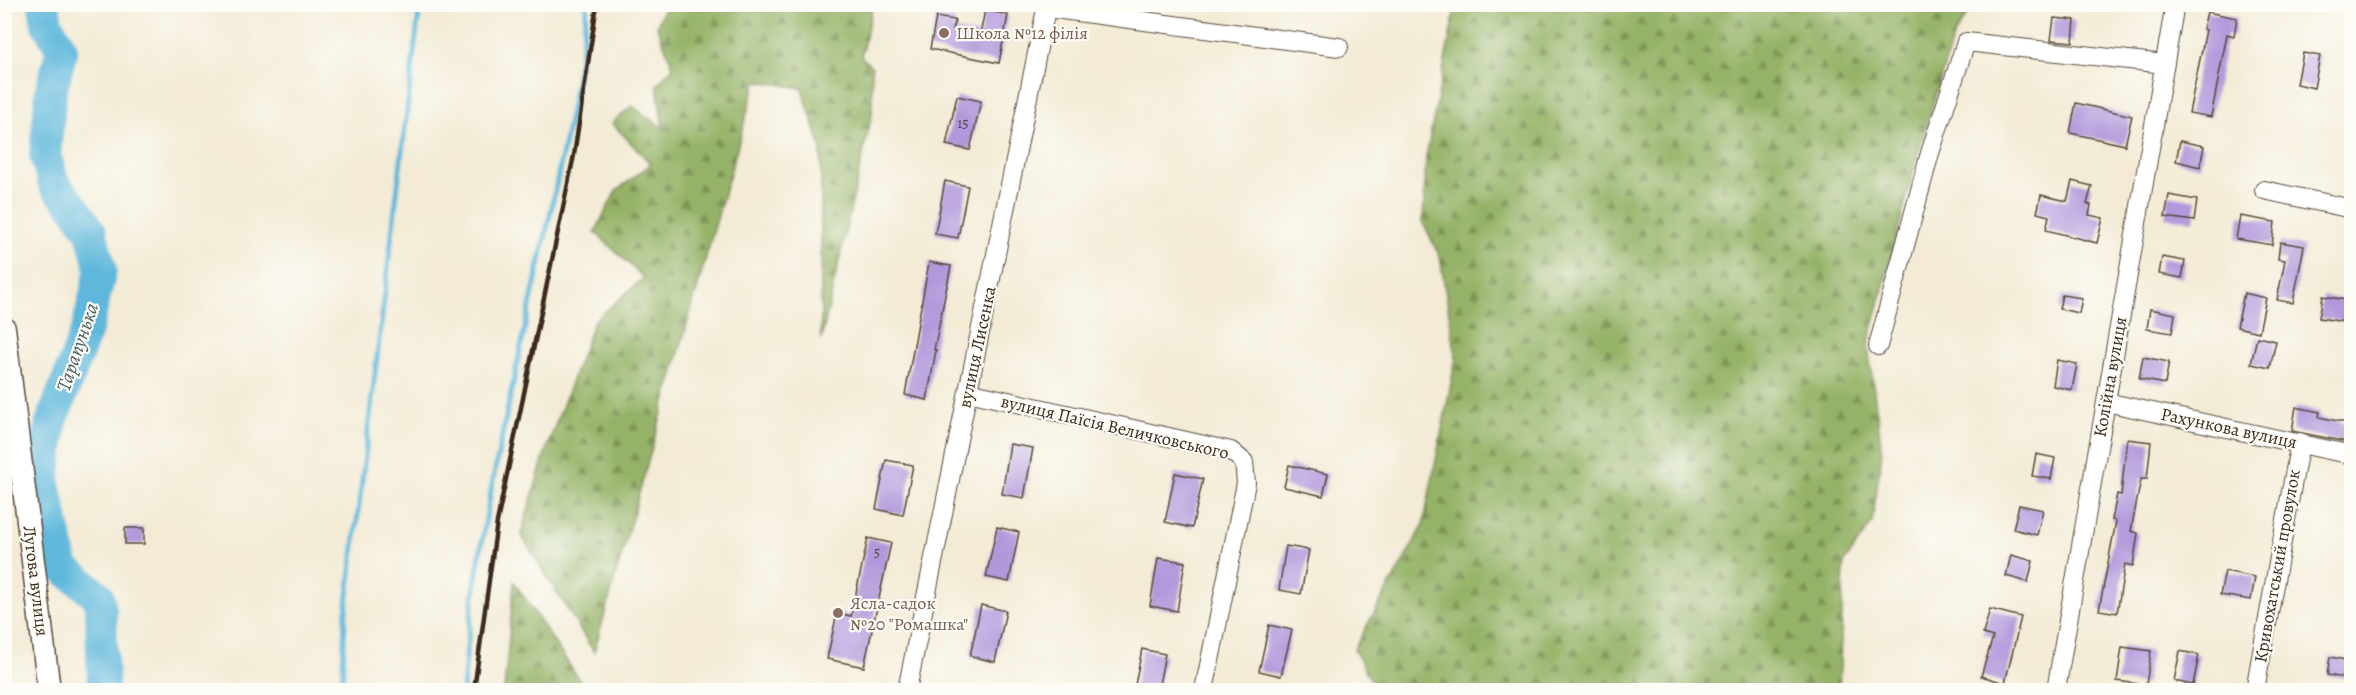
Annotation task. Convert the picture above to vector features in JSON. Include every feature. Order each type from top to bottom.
[{"type":"street","name":"Колійна вулиця","points":[[2056,690],[2175,4]]},
{"type":"street","points":[[1047,6],[1339,47]]},
{"type":"street","name":"вулиця Лисенка","points":[[906,690],[1047,6]]},
{"type":"street","points":[[1878,346],[1930,153],[1966,42],[2165,64]]},
{"type":"street","points":[[2264,190],[2352,209]]},
{"type":"street","name":"Лугова вулиця","points":[[4,328],[49,690]]},
{"type":"street","name":"вулиця Паїсія Величковського","points":[[968,392],[1231,451],[1244,462],[1246,483],[1204,690]]},
{"type":"street","name":"Рахункова вулиця","points":[[2106,402],[2352,455]]},
{"type":"street","name":"Кривохатський провулок","points":[[2254,690],[2300,442]]},
{"type":"green space","points":[[665,5],[873,5],[861,56],[872,67],[872,114],[821,341],[821,148],[802,88],[756,81],[594,652],[521,535],[544,456],[594,321],[644,278],[595,232],[616,191],[651,164],[612,123],[632,106],[663,128],[657,85],[673,67],[657,26]]},
{"type":"green space","points":[[1456,5],[1973,5],[1953,37],[1918,154],[1868,346],[1882,452],[1872,523],[1844,563],[1839,690],[1376,690],[1354,649],[1423,526],[1456,358],[1440,257],[1423,222],[1426,157]]},
{"type":"green space","points":[[514,582],[586,690],[504,690]]},
{"type":"building","points":[[985,10],[1008,15],[999,63],[930,49],[936,17],[955,20],[953,29],[980,35]]},
{"type":"building","points":[[2207,12],[2237,18],[2234,36],[2227,34],[2211,117],[2189,113],[2206,30],[2203,29]]},
{"type":"building","points":[[2054,18],[2075,20],[2073,42],[2051,40]]},
{"type":"building","points":[[2303,53],[2320,56],[2314,88],[2297,84]]},
{"type":"building","points":[[957,96],[981,101],[970,150],[946,145]]},
{"type":"building","points":[[2076,103],[2132,116],[2125,145],[2070,133]]},
{"type":"building","points":[[2180,141],[2204,146],[2200,167],[2176,161]]},
{"type":"building","points":[[945,181],[968,186],[958,238],[935,234]]},
{"type":"building","points":[[2072,181],[2092,186],[2087,204],[2091,205],[2089,215],[2103,218],[2097,243],[2046,230],[2049,216],[2037,213],[2041,195],[2067,201]]},
{"type":"building","points":[[2169,195],[2197,200],[2194,221],[2165,217]]},
{"type":"building","points":[[2240,216],[2275,222],[2272,245],[2236,239]]},
{"type":"building","points":[[2280,242],[2304,246],[2293,303],[2277,300],[2285,260],[2278,259]]},
{"type":"building","points":[[2162,257],[2185,261],[2182,278],[2159,274]]},
{"type":"building","points":[[929,262],[951,266],[934,350],[936,350],[927,400],[905,395]]},
{"type":"building","points":[[2244,293],[2266,298],[2259,332],[2237,327]]},
{"type":"building","points":[[2062,295],[2082,298],[2079,313],[2059,309]]},
{"type":"building","points":[[2323,296],[2352,301],[2352,323],[2319,318]]},
{"type":"building","points":[[2150,309],[2175,314],[2172,333],[2147,329]]},
{"type":"building","points":[[2257,337],[2276,341],[2270,368],[2251,364]]},
{"type":"building","points":[[2143,357],[2169,362],[2165,384],[2139,379]]},
{"type":"building","points":[[2057,360],[2077,364],[2072,390],[2053,386]]},
{"type":"building","points":[[2296,407],[2320,412],[2319,417],[2352,424],[2352,443],[2292,431]]},
{"type":"building","points":[[2127,439],[2151,442],[2147,479],[2141,479],[2131,531],[2138,533],[2133,566],[2125,564],[2117,613],[2099,610],[2116,521],[2112,520],[2117,494],[2121,495]]},
{"type":"building","points":[[1010,444],[1033,448],[1024,498],[1002,494]]},
{"type":"building","points":[[2036,454],[2055,458],[2051,479],[2032,476]]},
{"type":"building","points":[[886,460],[913,465],[903,515],[876,509]]},
{"type":"building","points":[[1289,465],[1328,474],[1323,496],[1284,487]]},
{"type":"building","points":[[1175,473],[1203,479],[1192,528],[1165,522]]},
{"type":"building","points":[[2019,505],[2043,510],[2037,535],[2013,529]]},
{"type":"building","points":[[997,527],[1019,532],[1009,582],[986,577]]},
{"type":"building","points":[[125,528],[144,528],[144,544],[125,544]]},
{"type":"building","points":[[868,538],[891,543],[864,667],[827,659],[837,613],[851,616]]},
{"type":"building","points":[[1286,546],[1309,550],[1301,594],[1279,590]]},
{"type":"building","points":[[2011,555],[2033,561],[2028,582],[2006,576]]},
{"type":"building","points":[[1158,558],[1185,562],[1177,611],[1150,606]]},
{"type":"building","points":[[2225,571],[2255,577],[2251,600],[2220,595]]},
{"type":"building","points":[[981,605],[1006,611],[995,662],[970,656]]},
{"type":"building","points":[[1990,609],[2021,617],[2005,683],[1981,676],[1993,637],[1983,634]]},
{"type":"building","points":[[1269,625],[1292,630],[1281,676],[1259,671]]},
{"type":"building","points":[[2122,647],[2151,651],[2146,685],[2117,681]]},
{"type":"building","points":[[1142,649],[1165,654],[1158,690],[1134,690]]},
{"type":"building","points":[[2180,651],[2199,655],[2193,685],[2174,681]]},
{"type":"building","points":[[2330,657],[2352,661],[2349,679],[2327,675]]},
{"type":"waterway","name":"Тарапунька","points":[[44,4],[47,24],[62,50],[51,91],[45,155],[54,184],[91,232],[101,270],[87,329],[51,423],[44,481],[63,568],[98,596],[101,610],[103,690]]},
{"type":"waterway","name":"Тарапунька","points":[[342,690],[345,620],[420,4]]},
{"type":"waterway","points":[[463,690],[469,629],[488,507],[567,130],[581,55],[587,4]]},
{"type":"railway","points":[[474,690],[497,522],[574,155],[597,4]]},
{"type":"place","name":"Школа №12 філія","points":[[944,33]]},
{"type":"place","name":"Ясла-садок №20 \"Ромашка\"","points":[[838,613]]}]
